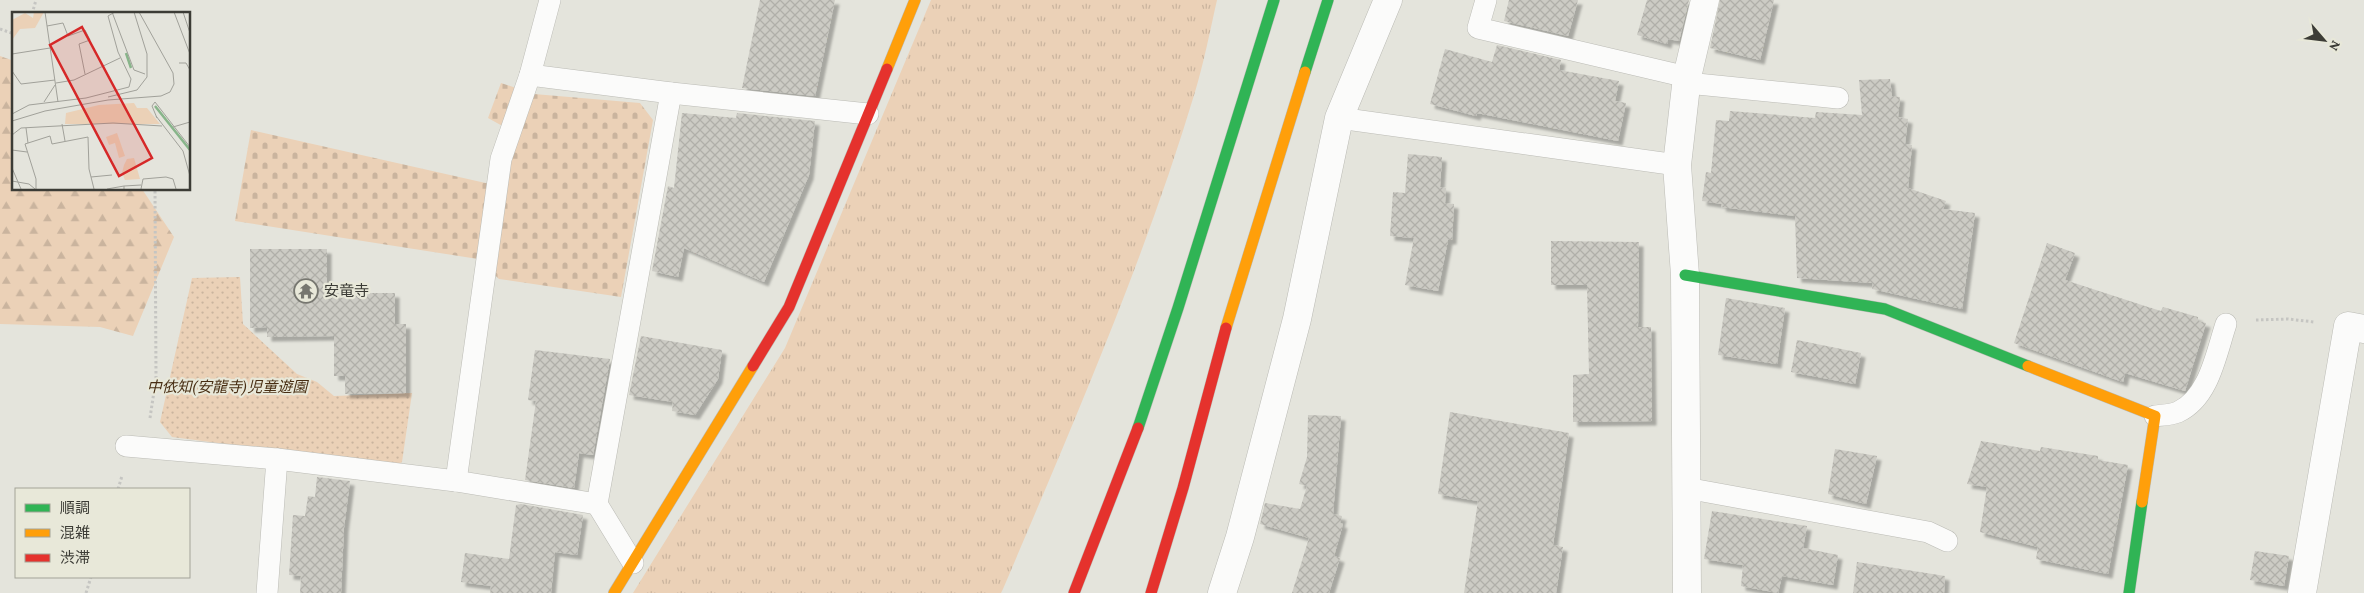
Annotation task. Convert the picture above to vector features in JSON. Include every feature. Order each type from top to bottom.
[{"type":"main road","points":[[614,593],[789,307],[915,0]]},
{"type":"main road","points":[[1074,593],[1148,399],[1274,0]]},
{"type":"main road","points":[[1151,593],[1183,488],[1227,322],[1328,0]]},
{"type":"main road","points":[[1685,275],[1885,309],[2154,416],[2128,593]]},
{"type":"street","points":[[1222,593],[1240,537],[1297,319],[1339,118],[1388,0]]},
{"type":"street","points":[[1687,593],[1685,275],[1677,165],[1687,80],[1705,0]]},
{"type":"street","points":[[2302,593],[2356,327]]},
{"type":"lane","points":[[456,481],[500,159],[530,75],[550,0]]},
{"type":"lane","points":[[1486,0],[1478,28],[1687,80],[1838,98]]},
{"type":"lane","points":[[530,75],[671,93],[868,114]]},
{"type":"lane","points":[[633,563],[597,504],[671,93]]},
{"type":"lane","points":[[1339,118],[1677,165]]},
{"type":"lane","points":[[2154,416],[2177,413],[2193,402],[2206,380],[2226,324]]},
{"type":"lane","points":[[136,447],[277,459],[456,481],[597,504]]},
{"type":"lane","points":[[267,593],[277,459]]},
{"type":"lane","points":[[1686,488],[1928,532],[1947,541]]},
{"type":"path","points":[[0,29],[12,33]]},
{"type":"path","points":[[136,447],[156,378],[155,190]]},
{"type":"path","points":[[2226,324],[2238,321],[2288,319],[2356,327]]},
{"type":"path","points":[[86,593],[91,578]]},
{"type":"green space","points":[[931,0],[1217,0],[1195,92],[1153,218],[1106,343],[1001,593],[633,593],[785,348]]},
{"type":"green space","points":[[0,56],[12,60],[12,190],[143,190],[174,237],[133,336],[100,327],[0,324]]},
{"type":"green space","points":[[501,83],[534,94],[640,103],[653,120],[621,297],[499,279],[478,259],[235,221],[251,130],[490,184],[506,128],[488,118]]},
{"type":"green space","name":"中依知(安龍寺)児童遊園","points":[[240,277],[243,324],[297,374],[317,382],[334,396],[412,393],[402,462],[396,466],[172,437],[160,422],[192,278]]},
{"type":"building","points":[[760,0],[835,0],[815,96],[742,88]]},
{"type":"building","points":[[1509,0],[1578,0],[1568,36],[1504,21]]},
{"type":"building","points":[[1647,0],[1689,0],[1679,41],[1668,39],[1667,44],[1637,35]]},
{"type":"building","points":[[1720,0],[1774,0],[1760,60],[1710,48]]},
{"type":"building","points":[[1497,45],[1561,60],[1559,70],[1619,81],[1615,101],[1626,103],[1618,141],[1477,113],[1476,116],[1430,104],[1445,49],[1492,62]]},
{"type":"building","points":[[1890,79],[1892,96],[1900,97],[1898,117],[1908,119],[1905,144],[1912,145],[1908,188],[1946,201],[1943,209],[1975,213],[1962,309],[1872,289],[1873,283],[1797,278],[1795,216],[1721,207],[1722,204],[1702,201],[1706,172],[1711,173],[1716,120],[1729,121],[1730,111],[1815,118],[1816,112],[1862,115],[1859,80]]},
{"type":"building","points":[[682,113],[736,118],[737,113],[815,121],[809,175],[764,282],[684,248],[678,277],[652,271],[668,186],[674,188]]},
{"type":"building","points":[[1408,154],[1442,157],[1440,187],[1446,188],[1445,203],[1454,204],[1452,240],[1448,240],[1438,291],[1405,285],[1414,238],[1390,236],[1393,192],[1405,193]]},
{"type":"building","points":[[1551,241],[1639,242],[1638,327],[1651,327],[1652,421],[1573,422],[1573,375],[1589,374],[1587,285],[1551,285]]},
{"type":"building","points":[[2047,243],[2075,253],[2065,280],[2161,311],[2163,307],[2198,317],[2198,321],[2206,323],[2185,391],[2125,373],[2123,382],[2014,343]]},
{"type":"building","points":[[250,249],[327,249],[327,293],[395,293],[395,324],[406,324],[406,393],[345,394],[345,376],[334,376],[334,336],[267,337],[267,327],[250,328]]},
{"type":"building","points":[[1726,298],[1785,308],[1777,364],[1718,355]]},
{"type":"building","points":[[641,336],[722,350],[718,379],[695,415],[672,411],[673,402],[629,395]]},
{"type":"building","points":[[1797,340],[1861,353],[1855,384],[1791,372]]},
{"type":"building","points":[[535,350],[610,359],[593,455],[579,453],[574,488],[525,480],[536,401],[528,400]]},
{"type":"building","points":[[1450,412],[1569,433],[1553,545],[1563,547],[1556,593],[1464,593],[1478,501],[1438,494]]},
{"type":"building","points":[[1308,415],[1341,416],[1333,514],[1342,516],[1340,523],[1343,524],[1334,556],[1340,558],[1329,593],[1292,593],[1309,538],[1260,524],[1265,503],[1300,509],[1307,486],[1299,484],[1307,457]]},
{"type":"building","points":[[1981,441],[2040,451],[2041,447],[2098,456],[2098,460],[2128,465],[2108,574],[2036,559],[2038,547],[1980,532],[1987,487],[1967,484]]},
{"type":"building","points":[[1835,449],[1877,456],[1866,504],[1828,494]]},
{"type":"building","points":[[317,477],[350,481],[344,528],[341,593],[300,593],[301,576],[289,575],[293,515],[305,516],[308,496],[315,497]]},
{"type":"building","points":[[521,504],[583,515],[577,555],[555,552],[551,593],[490,593],[491,586],[461,582],[465,553],[509,559],[516,505]]},
{"type":"building","points":[[1712,511],[1807,526],[1803,548],[1838,555],[1833,585],[1782,576],[1778,593],[1741,586],[1743,565],[1704,559]]},
{"type":"building","points":[[2255,551],[2289,556],[2284,586],[2250,580]]},
{"type":"building","points":[[1857,562],[1945,576],[1944,593],[1853,593]]},
{"type":"traffic: fast","points":[[1138,428],[1178,308],[1274,0]]},
{"type":"traffic: fast","points":[[1305,72],[1328,0]]},
{"type":"traffic: fast","points":[[1685,275],[1885,309],[2028,366]]},
{"type":"traffic: fast","points":[[2129,593],[2142,502]]},
{"type":"traffic: slow","points":[[887,69],[915,0]]},
{"type":"traffic: slow","points":[[1226,328],[1305,72]]},
{"type":"traffic: slow","points":[[614,593],[753,366]]},
{"type":"traffic: slow","points":[[2028,366],[2155,416],[2142,502]]},
{"type":"traffic: jam","points":[[753,366],[789,307],[887,69]]},
{"type":"traffic: jam","points":[[1151,593],[1183,488],[1226,328]]},
{"type":"traffic: jam","points":[[1074,593],[1138,428]]},
{"type":"place","name":"安竜寺","points":[[306,291]]}]
